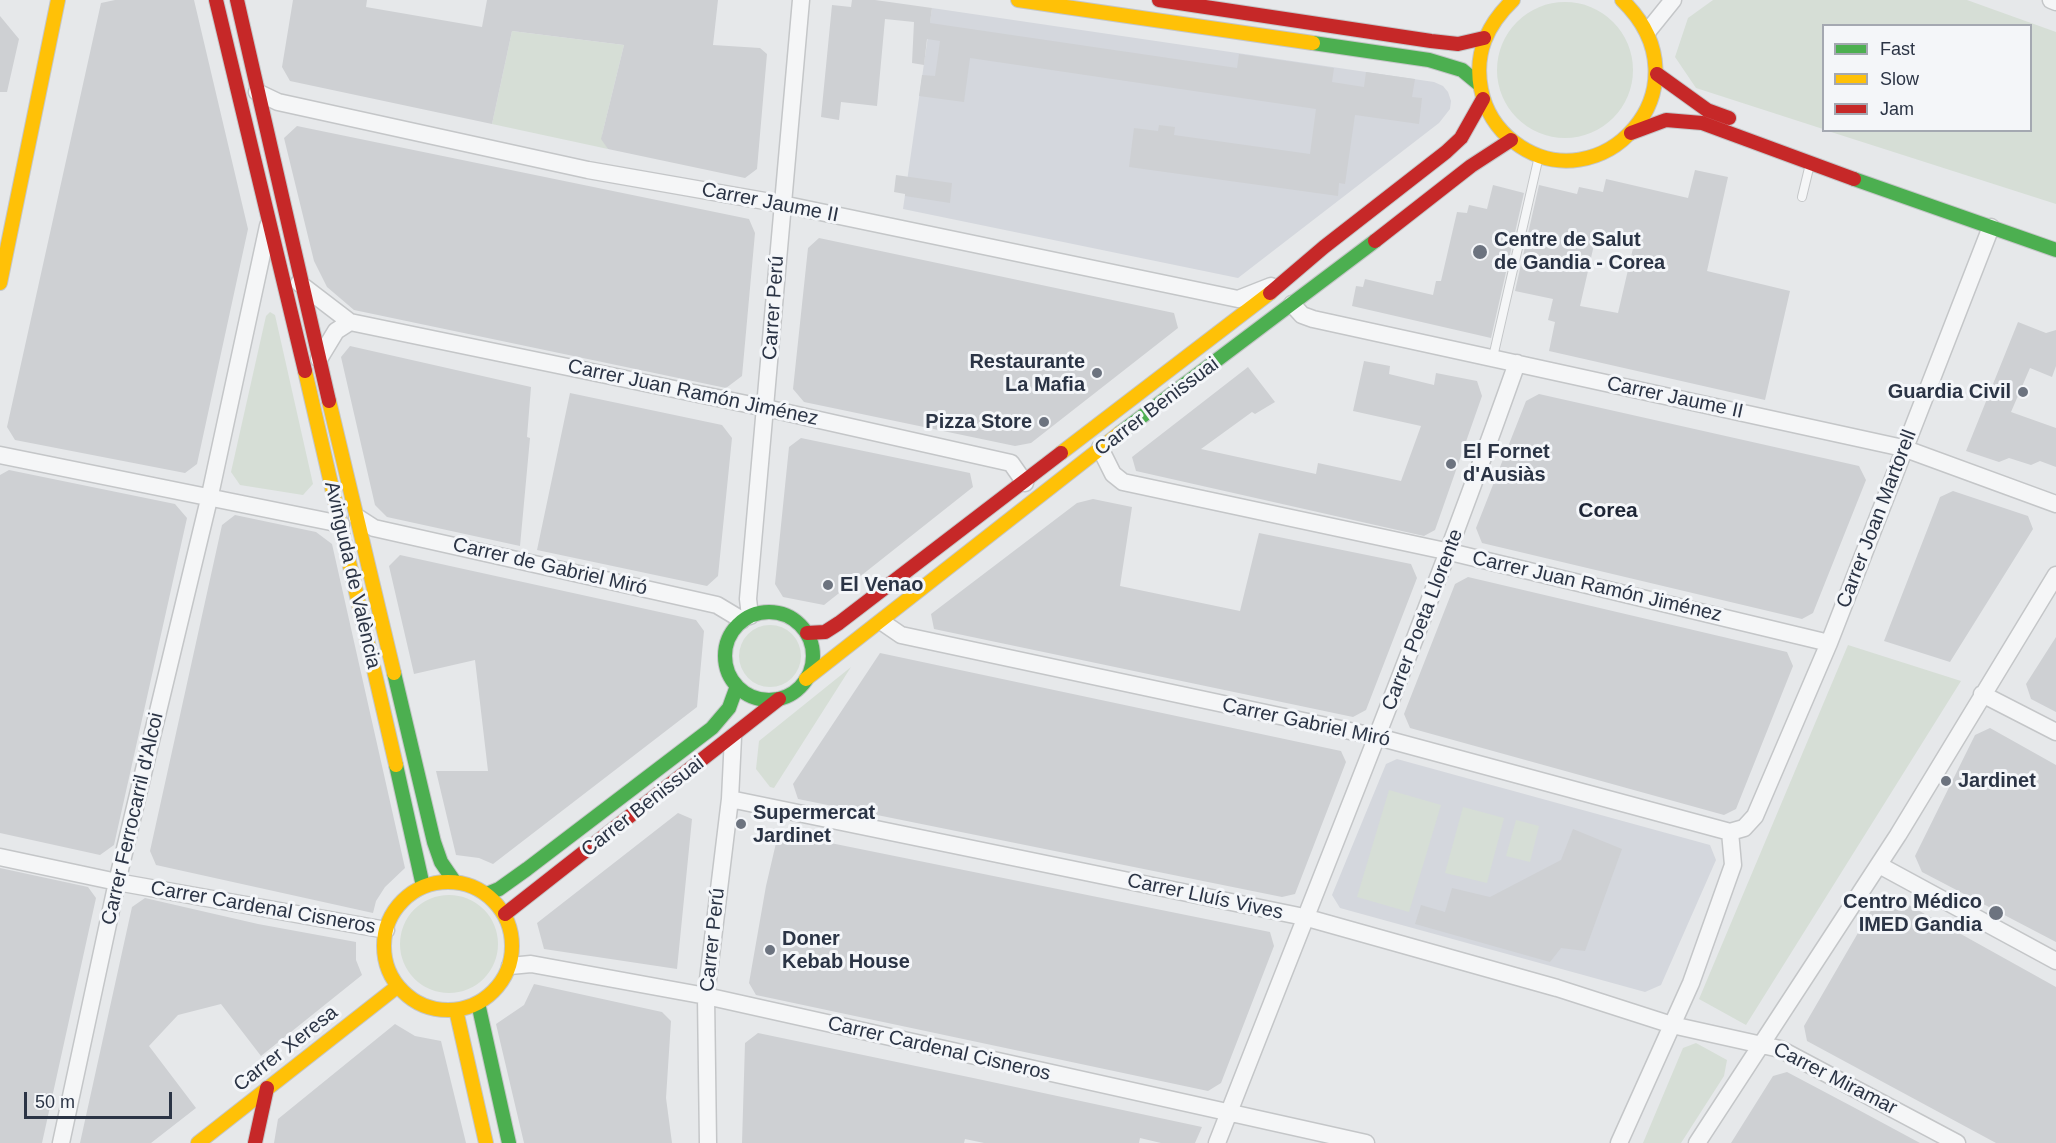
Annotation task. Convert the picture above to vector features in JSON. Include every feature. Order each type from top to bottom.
[{"type":"street","points":[[0,283],[58,0]]},
{"type":"street","points":[[49,39],[73,0]]},
{"type":"street","name":"Avinguda de València","points":[[216,0],[278,265],[349,520],[434,842],[441,862],[454,881]]},
{"type":"street","name":"Avinguda de València","points":[[237,0],[319,359],[423,886]]},
{"type":"street","name":"Carrer Perú","points":[[746,618],[801,0]]},
{"type":"street","points":[[1018,0],[1428,60],[1462,70],[1479,84]]},
{"type":"street","points":[[1159,0],[1450,44],[1469,43],[1484,38]]},
{"type":"street","points":[[1513,0],[1498,14],[1484,38],[1478,61],[1479,84],[1483,99],[1496,123],[1511,140],[1539,155],[1569,159],[1592,156],[1613,147],[1631,133],[1645,116],[1654,96],[1658,74],[1656,52],[1648,31],[1635,11],[1622,0]]},
{"type":"street","points":[[1648,31],[1673,0]]},
{"type":"street","points":[[2051,0],[2056,2]]},
{"type":"street","points":[[1658,74],[1666,83],[1707,110],[1794,142]]},
{"type":"street","name":"Carrer Jaume II","points":[[257,92],[278,102],[588,170],[782,204],[1238,299],[1284,281]]},
{"type":"street","name":"Carrer Benissuai","points":[[807,633],[825,633],[839,623],[1025,483],[1284,281],[1446,152],[1461,138],[1483,99]]},
{"type":"street","points":[[1631,133],[1666,120],[1702,123],[1810,164],[2056,250]]},
{"type":"street","name":"Carrer Benissuai","points":[[806,679],[882,622],[1100,448],[1471,166],[1511,140]]},
{"type":"street","name":"Carrer Ferrocarril d'Alcoi","points":[[61,1143],[117,882],[210,495],[268,226]]},
{"type":"street","name":"Carrer Joan Martorell","points":[[1730,832],[1744,828],[1755,816],[1829,643],[1903,448],[1991,227]]},
{"type":"street","points":[[278,265],[304,288]]},
{"type":"street","name":"Carrer Juan Ramón Jiménez","points":[[304,288],[350,322],[766,408],[1011,463],[1025,483]]},
{"type":"street","name":"Carrer Jaume II","points":[[1292,304],[1302,315],[1313,319],[1903,448],[2056,504]]},
{"type":"street","points":[[319,359],[336,331],[350,322]]},
{"type":"street","name":"Carrer Poeta Llorente","points":[[1217,1143],[1304,917],[1378,737],[1450,552],[1517,363]]},
{"type":"street","name":"Carrer Juan Ramón Jiménez","points":[[1100,448],[1113,474],[1123,482],[1450,552],[1829,643]]},
{"type":"street","points":[[0,455],[210,495]]},
{"type":"street","name":"Carrer de Gabriel Miró","points":[[210,495],[349,520],[374,528],[717,605],[746,618]]},
{"type":"street","points":[[1697,1143],[1879,865],[2056,575]]},
{"type":"street","points":[[775,612],[798,623],[807,633],[813,656],[806,679],[790,695],[779,699],[764,700],[749,695],[736,686],[729,676],[724,652],[733,629],[746,618],[775,612]]},
{"type":"street","name":"Carrer Gabriel Miró","points":[[882,622],[901,635],[1378,737],[1730,832]]},
{"type":"street","name":"Carrer Benissuai","points":[[487,894],[499,889],[527,869],[712,728],[729,708],[736,686]]},
{"type":"street","points":[[1982,694],[2056,732]]},
{"type":"street","name":"Carrer Benissuai","points":[[505,914],[779,699]]},
{"type":"street","name":"Carrer Perú","points":[[708,1143],[706,996],[730,799],[733,737]]},
{"type":"street","name":"Carrer Lluís Vives","points":[[730,799],[1304,917],[1557,988],[1672,1025]]},
{"type":"street","points":[[1619,1143],[1691,983],[1733,865],[1730,832]]},
{"type":"street","name":"Carrer Cardenal Cisneros","points":[[0,857],[117,882],[386,930]]},
{"type":"street","points":[[1879,865],[2056,961]]},
{"type":"street","points":[[454,881],[471,885],[487,894],[505,914],[512,931],[513,949],[510,966],[502,981],[478,1003],[456,1010],[424,1005],[410,997],[398,986],[385,959],[386,930],[394,911],[406,897],[423,886],[454,881]]},
{"type":"street","name":"Carrer Cardenal Cisneros","points":[[510,966],[531,964],[706,996],[1366,1143]]},
{"type":"street","name":"Carrer Xeresa","points":[[198,1143],[398,986]]},
{"type":"street","points":[[478,1003],[509,1143]]},
{"type":"street","points":[[456,1010],[486,1143]]},
{"type":"street","name":"Carrer Miramar","points":[[1672,1025],[1730,1040],[1761,1042],[1786,1052],[1957,1143]]},
{"type":"street","points":[[255,1143],[267,1088]]},
{"type":"street","points":[[218,1128],[235,1127],[242,1131],[250,1143]]},
{"type":"lane","points":[[1493,357],[1539,155]]},
{"type":"lane","points":[[1802,197],[1810,164]]},
{"type":"shaded area","points":[[1713,0],[1967,0],[2056,32],[2056,204],[1831,132],[2032,132],[2032,24],[1822,24],[1822,129],[1696,88],[1675,57],[1688,18]]},
{"type":"shaded area","points":[[1565,2],[1591,7],[1603,13],[1613,22],[1622,32],[1628,44],[1633,70],[1628,96],[1622,108],[1613,118],[1603,127],[1591,133],[1565,138],[1539,133],[1527,127],[1517,118],[1508,108],[1502,96],[1497,70],[1502,44],[1508,32],[1517,22],[1527,13],[1539,7]]},
{"type":"shaded area","points":[[932,8],[1434,82],[1443,86],[1448,92],[1451,101],[1450,109],[1439,123],[1238,278],[903,209]]},
{"type":"shaded area","points":[[512,31],[624,45],[602,135],[608,149],[492,124]]},
{"type":"shaded area","points":[[270,312],[275,315],[313,484],[303,495],[240,485],[231,472],[266,316]]},
{"type":"shaded area","points":[[770,625],[782,627],[792,634],[799,644],[801,656],[799,668],[792,678],[782,685],[770,687],[758,685],[748,678],[741,668],[739,656],[741,644],[748,634],[758,627]]},
{"type":"shaded area","points":[[1848,645],[1961,681],[1746,1025],[1699,999]]},
{"type":"shaded area","points":[[851,667],[774,788],[770,787],[756,769],[759,741]]},
{"type":"shaded area","points":[[1397,759],[1710,845],[1716,860],[1661,985],[1645,992],[1340,908],[1332,895],[1386,764]]},
{"type":"shaded area","points":[[1389,790],[1441,805],[1409,912],[1357,897]]},
{"type":"shaded area","points":[[1463,807],[1504,818],[1487,883],[1445,873]]},
{"type":"shaded area","points":[[1516,820],[1539,826],[1530,862],[1506,856]]},
{"type":"shaded area","points":[[449,895],[468,899],[484,909],[494,925],[498,944],[494,963],[484,979],[468,989],[449,993],[430,989],[414,979],[404,963],[400,944],[404,925],[414,909],[430,899]]},
{"type":"shaded area","points":[[1696,1043],[1727,1060],[1724,1076],[1681,1143],[1643,1143],[1683,1048]]},
{"type":"building","points":[[115,0],[194,0],[248,229],[197,464],[185,473],[15,440],[7,427],[101,3]]},
{"type":"building","points":[[293,0],[367,0],[366,7],[482,27],[487,0],[718,0],[713,45],[760,48],[767,54],[757,169],[745,178],[608,149],[601,139],[624,45],[512,31],[492,124],[290,81],[282,67]]},
{"type":"building","points":[[852,0],[875,0],[932,8],[930,23],[1237,68],[1239,54],[1334,68],[1332,82],[1364,87],[1366,72],[1415,79],[1412,97],[1422,98],[1419,124],[1355,115],[1345,184],[1339,183],[1338,196],[1129,167],[1134,128],[1158,131],[1159,125],[1175,127],[1174,135],[1310,154],[1316,109],[970,58],[964,102],[919,96],[922,75],[935,76],[940,41],[927,39],[924,65],[912,63],[914,22],[885,19],[877,106],[841,102],[839,120],[821,117],[832,5],[851,7]]},
{"type":"building","points":[[0,16],[19,39],[7,92],[0,92]]},
{"type":"building","points":[[297,126],[749,219],[755,233],[742,376],[726,388],[354,310],[327,287],[314,261],[284,138]]},
{"type":"building","points":[[1695,170],[1728,177],[1707,271],[1790,291],[1765,400],[1549,351],[1555,322],[1548,320],[1553,299],[1515,291],[1539,185],[1577,194],[1579,187],[1603,192],[1606,179],[1688,198]],"holes":[[[1596,236],[1634,244],[1618,313],[1580,306]]]},
{"type":"building","points":[[896,175],[952,183],[950,203],[905,196],[905,194],[894,192]]},
{"type":"building","name":"Centre de Salut de Gandia - Corea","points":[[1493,185],[1524,193],[1491,338],[1352,306],[1356,286],[1363,287],[1365,279],[1433,295],[1436,281],[1441,281],[1457,212],[1467,213],[1469,205],[1487,209]]},
{"type":"building","points":[[819,238],[1174,313],[1178,328],[1031,443],[1015,446],[804,402],[793,389],[808,248]]},
{"type":"building","points":[[2018,322],[2046,333],[2056,330],[2056,366],[2052,377],[2030,368],[2011,412],[2056,428],[2056,467],[2040,461],[2031,465],[2009,458],[1999,462],[1966,451]]},
{"type":"building","points":[[350,346],[531,387],[527,437],[530,438],[520,546],[387,517],[375,505],[341,357]]},
{"type":"building","points":[[1364,361],[1390,366],[1389,374],[1434,385],[1436,373],[1477,381],[1482,396],[1435,530],[1424,536],[1136,471],[1132,457],[1248,367],[1275,402],[1255,414],[1252,412],[1201,449],[1316,474],[1318,463],[1401,481],[1421,426],[1353,411]]},
{"type":"building","points":[[570,393],[722,425],[732,438],[718,576],[707,586],[537,550]]},
{"type":"building","points":[[1539,394],[1859,466],[1866,480],[1813,613],[1802,619],[1482,543],[1476,528],[1526,401]]},
{"type":"building","points":[[801,438],[970,473],[973,487],[824,605],[783,597],[775,584],[789,447]]},
{"type":"building","points":[[9,470],[175,504],[187,518],[114,845],[100,855],[0,833],[0,475]]},
{"type":"building","points":[[1953,491],[2028,516],[2033,529],[1950,662],[1884,641],[1940,497]]},
{"type":"building","points":[[1093,499],[1132,507],[1120,586],[1240,611],[1259,533],[1411,564],[1417,578],[1366,710],[1353,717],[934,629],[931,614],[1077,503]]},
{"type":"building","points":[[235,515],[316,532],[332,544],[405,868],[385,887],[376,901],[373,913],[156,865],[150,851],[222,525]]},
{"type":"building","points":[[400,555],[696,620],[704,631],[697,707],[493,864],[479,858],[456,855],[436,771],[488,771],[475,660],[414,674],[389,566]]},
{"type":"building","points":[[1468,577],[1787,652],[1793,666],[1736,809],[1724,815],[1410,728],[1404,714],[1455,584]]},
{"type":"building","points":[[2056,637],[2056,712],[2031,699],[2026,684]]},
{"type":"building","points":[[880,653],[1341,751],[1346,762],[1295,894],[1282,897],[798,799],[793,784]]},
{"type":"building","points":[[1990,728],[2056,765],[2056,942],[1922,872],[1915,856],[1975,735]]},
{"type":"building","points":[[678,813],[692,819],[677,969],[544,949],[537,923]]},
{"type":"building","points":[[1573,829],[1622,849],[1585,951],[1561,948],[1550,962],[1415,924],[1421,905],[1445,912],[1452,888],[1490,897],[1561,860]]},
{"type":"building","points":[[786,834],[1270,932],[1274,946],[1221,1083],[1208,1091],[756,995],[749,983],[766,886],[776,843]]},
{"type":"building","points":[[0,868],[88,887],[96,898],[42,1143],[0,1143]]},
{"type":"building","points":[[145,898],[258,924],[356,942],[356,960],[362,975],[261,1056],[221,1004],[178,1015],[149,1046],[196,1108],[151,1143],[80,1143],[132,907]]},
{"type":"building","points":[[1898,899],[2056,987],[2056,1143],[1996,1143],[1807,1041],[1804,1026],[1873,907]]},
{"type":"building","points":[[534,984],[662,1012],[671,1021],[666,1098],[672,1143],[524,1143],[496,1024],[524,1005]]},
{"type":"building","points":[[395,1024],[415,1036],[441,1041],[466,1143],[274,1143],[278,1119]]},
{"type":"building","points":[[758,1033],[1202,1127],[1195,1143],[1161,1143],[1140,1138],[1139,1143],[984,1143],[965,1139],[964,1143],[742,1143],[745,1043]]},
{"type":"building","points":[[1787,1072],[1920,1143],[1731,1143],[1773,1076]]},
{"type":"traffic: fast","points":[[1313,43],[1429,60],[1462,70],[1479,84]]},
{"type":"traffic: fast","points":[[1854,179],[2056,250]]},
{"type":"traffic: fast","points":[[1120,433],[1375,241]]},
{"type":"traffic: fast","points":[[769,612],[786,615],[800,625],[810,639],[813,656],[810,673],[800,687],[786,697],[769,700],[752,697],[738,687],[728,673],[725,656],[728,639],[738,625],[752,615],[769,612]]},
{"type":"traffic: fast","points":[[394,673],[434,842],[441,862],[454,881]]},
{"type":"traffic: fast","points":[[487,894],[499,889],[527,869],[712,728],[729,708],[737,686]]},
{"type":"traffic: fast","points":[[396,765],[423,886]]},
{"type":"traffic: fast","points":[[478,1003],[509,1143]]},
{"type":"traffic: slow","points":[[0,283],[58,0]]},
{"type":"traffic: slow","points":[[1018,0],[1313,43]]},
{"type":"traffic: slow","points":[[1513,0],[1496,19],[1481,52],[1479,76],[1485,104],[1497,125],[1514,142],[1547,158],[1580,160],[1610,149],[1634,128],[1650,101],[1655,68],[1647,34],[1622,0]]},
{"type":"traffic: slow","points":[[1061,453],[1270,293]]},
{"type":"traffic: slow","points":[[305,371],[396,765]]},
{"type":"traffic: slow","points":[[329,401],[394,673]]},
{"type":"traffic: slow","points":[[806,679],[1120,433]]},
{"type":"traffic: slow","points":[[448,882],[473,887],[493,901],[507,921],[512,946],[507,971],[493,991],[473,1005],[448,1010],[423,1005],[403,991],[389,971],[384,946],[389,921],[403,901],[423,887],[448,882]]},
{"type":"traffic: slow","points":[[198,1143],[398,986]]},
{"type":"traffic: slow","points":[[456,1010],[486,1143]]},
{"type":"traffic: jam","points":[[216,0],[305,371]]},
{"type":"traffic: jam","points":[[237,0],[329,401]]},
{"type":"traffic: jam","points":[[1159,0],[1431,41],[1458,44],[1484,38]]},
{"type":"traffic: jam","points":[[1657,74],[1707,110],[1729,118]]},
{"type":"traffic: jam","points":[[1270,293],[1324,247],[1446,152],[1461,138],[1483,99]]},
{"type":"traffic: jam","points":[[1631,133],[1666,120],[1702,123],[1854,179]]},
{"type":"traffic: jam","points":[[1375,241],[1471,166],[1511,140]]},
{"type":"traffic: jam","points":[[807,633],[825,632],[839,623],[1061,453]]},
{"type":"traffic: jam","points":[[505,914],[779,699]]},
{"type":"traffic: jam","points":[[255,1143],[267,1088]]},
{"type":"place","name":"Centre de Salut de Gandia - Corea","points":[[1480,252]]},
{"type":"place","name":"Restaurante La Mafia","points":[[1097,373]]},
{"type":"place","name":"Guardia Civil","points":[[2023,392]]},
{"type":"place","name":"Pizza Store","points":[[1044,422]]},
{"type":"place","name":"El Fornet d'Ausiàs","points":[[1451,464]]},
{"type":"place","name":"El Venao","points":[[828,585]]},
{"type":"place","name":"Jardinet","points":[[1946,781]]},
{"type":"place","name":"Supermercat Jardinet","points":[[741,824]]},
{"type":"place","name":"Centro Médico IMED Gandia","points":[[1996,913]]},
{"type":"place","name":"Doner Kebab House","points":[[770,950]]},
{"type":"district","name":"Corea","points":[[1608,511]]}]
